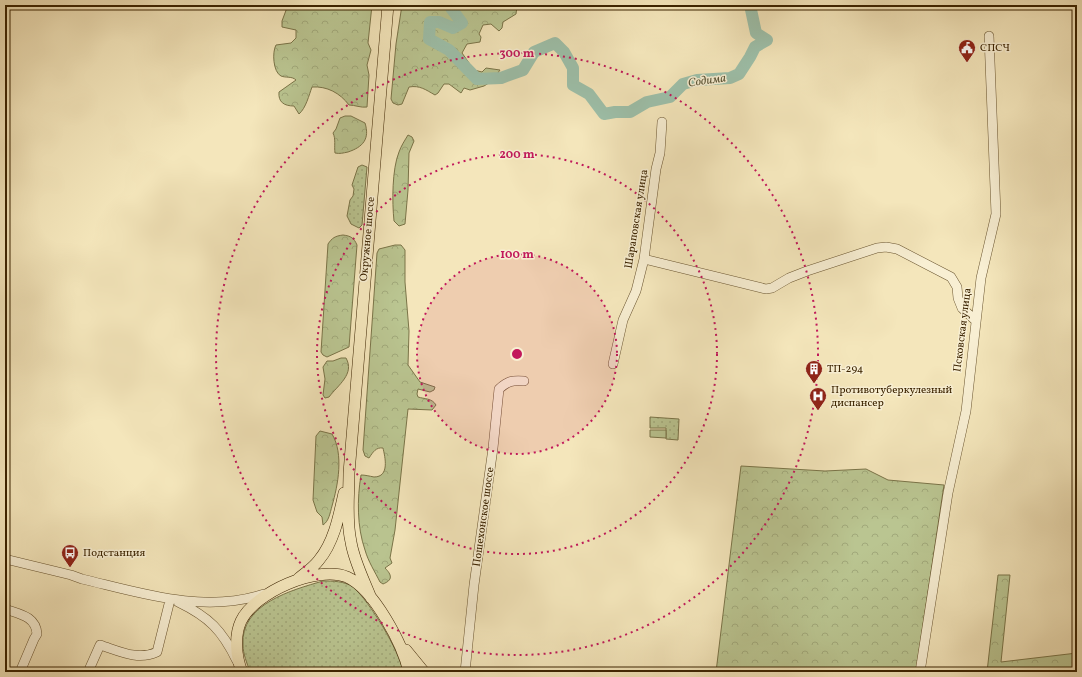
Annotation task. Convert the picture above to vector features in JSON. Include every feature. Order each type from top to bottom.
[{"type":"main road","name":"Окружное шоссе","points":[[388,5],[349,473],[348,511],[351,542],[356,561],[372,598],[397,638],[410,672]]},
{"type":"main road","name":"Окружное шоссе","points":[[294,582],[319,560],[328,546],[338,519],[349,473]]},
{"type":"main road","name":"Окружное шоссе","points":[[241,670],[237,642],[241,622],[251,608],[271,592],[294,582],[321,575],[336,574],[357,583],[372,598]]},
{"type":"main road","points":[[397,638],[424,672]]},
{"type":"street","name":"Псковская улица","points":[[920,672],[948,493],[966,411],[981,278],[992,235],[997,207],[989,36]]},
{"type":"street","name":"Шараповская улица","points":[[613,364],[623,320],[636,291],[644,259],[656,169],[660,154],[662,122]]},
{"type":"street","points":[[644,259],[766,289],[772,288],[789,278],[807,271],[876,248],[886,247],[897,249],[951,277],[957,287],[958,298],[962,308],[976,321]]},
{"type":"street","name":"Пошехонское шоссе","points":[[465,672],[474,585],[500,389],[505,384],[513,380],[524,381]]},
{"type":"street","points":[[5,559],[71,575],[89,581],[173,600],[233,602],[253,598],[271,592]]},
{"type":"street","points":[[173,600],[197,612],[215,626],[224,637],[241,670]]},
{"type":"street","points":[[88,672],[100,645],[134,656],[149,656],[157,652],[173,600]]},
{"type":"street","points":[[5,609],[27,617],[37,628],[37,634],[20,672]]},
{"type":"green space","points":[[288,5],[372,5],[368,43],[371,50],[367,65],[369,75],[367,107],[349,105],[342,97],[333,91],[318,87],[312,87],[305,105],[299,114],[294,106],[282,103],[279,92],[296,80],[278,74],[274,62],[276,45],[291,43],[296,38],[296,30],[282,27],[282,21]]},
{"type":"green space","points":[[402,5],[517,6],[516,14],[503,22],[502,28],[499,31],[491,24],[483,25],[479,34],[481,37],[480,42],[467,44],[462,53],[474,70],[482,72],[486,68],[500,70],[492,81],[484,86],[470,90],[464,88],[461,93],[449,84],[444,84],[435,95],[420,87],[409,87],[402,104],[398,105],[393,103],[391,99],[396,44]]},
{"type":"green space","points":[[351,116],[365,123],[367,134],[366,138],[358,148],[348,152],[335,153],[335,140],[333,133],[340,118]]},
{"type":"green space","points":[[408,135],[412,137],[414,141],[409,153],[405,224],[399,226],[394,221],[394,176],[399,152]]},
{"type":"green space","points":[[362,165],[367,167],[362,225],[359,228],[351,224],[347,216],[350,200],[353,196],[354,189],[352,185],[358,167]]},
{"type":"green space","points":[[343,235],[352,238],[357,245],[349,347],[327,357],[321,352],[328,244],[334,238]]},
{"type":"green space","points":[[401,245],[405,250],[405,282],[409,331],[408,365],[420,382],[435,387],[434,390],[430,392],[418,389],[418,397],[430,400],[436,405],[432,410],[408,409],[395,530],[390,558],[392,563],[385,568],[390,575],[390,579],[383,584],[380,582],[368,558],[362,541],[358,503],[361,475],[374,477],[379,476],[382,474],[385,466],[383,448],[377,449],[369,458],[365,456],[363,450],[377,253],[379,249]]},
{"type":"green space","points":[[346,358],[348,364],[347,374],[341,384],[329,397],[325,398],[323,395],[325,379],[323,367],[327,361],[333,361]]},
{"type":"green space","points":[[650,417],[679,419],[678,440],[666,439],[666,428],[650,428]]},
{"type":"green space","points":[[650,430],[666,430],[666,438],[650,437]]},
{"type":"green space","points":[[320,431],[332,434],[336,442],[339,460],[338,479],[334,498],[329,517],[323,525],[322,517],[317,512],[313,500],[316,436]]},
{"type":"green space","points":[[741,466],[825,471],[866,469],[888,480],[944,485],[916,672],[716,672]]},
{"type":"green space","points":[[998,575],[1010,575],[1001,662],[1077,653],[1077,670],[1043,672],[987,672]]},
{"type":"green space","points":[[323,581],[342,582],[353,587],[360,594],[390,639],[403,672],[250,672],[244,655],[243,645],[244,631],[250,619],[259,609],[283,594]]},
{"type":"waterway","name":"Содима","points":[[451,5],[451,8],[462,23],[453,28],[439,22],[430,22],[429,39],[449,50],[477,79],[501,78],[523,70],[534,52],[555,43],[564,52],[573,68],[573,85],[589,94],[604,114],[630,112],[647,102],[670,97],[683,84],[697,80],[730,78],[739,74],[755,47],[767,40],[756,33],[750,5]]},
{"type":"place","name":"СПСЧ","points":[[967,63]]},
{"type":"place","name":"ТП-294","points":[[814,384]]},
{"type":"place","name":"Противотуберкулезный диспансер","points":[[818,411]]},
{"type":"place","name":"Подстанция","points":[[70,568]]}]
